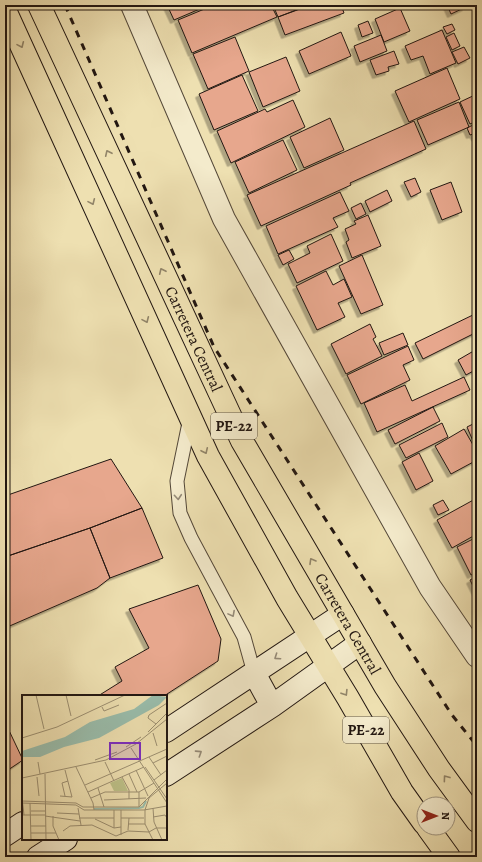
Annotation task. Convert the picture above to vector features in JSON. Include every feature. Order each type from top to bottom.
[{"type":"highway","name":"Carretera Central","points":[[39,5],[242,441],[385,686],[435,762],[477,821]]},
{"type":"highway","name":"PE-22","points":[[5,10],[211,463],[286,598],[348,698],[402,792],[416,812]]},
{"type":"highway","points":[[434,836],[449,857]]},
{"type":"street","points":[[132,5],[224,220],[430,587],[477,656]]},
{"type":"street","points":[[167,730],[343,614]]},
{"type":"street","points":[[167,774],[272,706],[360,643]]},
{"type":"street","points":[[254,673],[272,706]]},
{"type":"street","points":[[5,835],[22,824]]},
{"type":"street","points":[[38,857],[64,840]]},
{"type":"lane","points":[[190,418],[177,480],[180,513],[244,637],[254,673]]},
{"type":"building","points":[[167,5],[209,5],[174,20]]},
{"type":"building","points":[[214,5],[271,5],[277,17],[192,53],[178,20]]},
{"type":"building","points":[[273,5],[309,5],[278,17]]},
{"type":"building","points":[[311,5],[341,5],[344,13],[285,35],[278,17]]},
{"type":"building","points":[[447,5],[465,5],[466,7],[451,14]]},
{"type":"building","points":[[400,8],[410,31],[384,42],[375,19]]},
{"type":"building","points":[[368,21],[373,33],[362,37],[358,25]]},
{"type":"building","points":[[452,24],[455,30],[447,34],[443,27]]},
{"type":"building","points":[[442,30],[456,63],[430,74],[423,56],[411,60],[405,46]]},
{"type":"building","points":[[341,32],[351,56],[309,74],[299,51]]},
{"type":"building","points":[[454,33],[460,46],[452,50],[446,37]]},
{"type":"building","points":[[381,35],[387,51],[360,62],[354,46]]},
{"type":"building","points":[[235,37],[249,71],[208,89],[193,54]]},
{"type":"building","points":[[464,47],[470,58],[458,64],[452,52]]},
{"type":"building","points":[[394,51],[399,64],[388,67],[389,71],[376,75],[370,60]]},
{"type":"building","points":[[286,57],[300,91],[263,107],[249,72]]},
{"type":"building","points":[[447,68],[460,99],[409,122],[395,91]]},
{"type":"building","points":[[242,75],[258,111],[214,130],[199,94]]},
{"type":"building","points":[[477,94],[477,121],[470,124],[460,102]]},
{"type":"building","points":[[293,100],[305,127],[231,163],[217,131],[265,109],[267,112]]},
{"type":"building","points":[[459,102],[469,127],[428,145],[417,120]]},
{"type":"building","points":[[330,118],[344,150],[304,168],[290,137]]},
{"type":"building","points":[[414,121],[426,149],[350,183],[351,185],[261,226],[247,195]]},
{"type":"building","points":[[477,123],[476,138],[473,134],[470,135],[467,128]]},
{"type":"building","points":[[283,140],[297,170],[249,193],[235,162]]},
{"type":"building","points":[[415,178],[421,192],[411,197],[404,182]]},
{"type":"building","points":[[451,182],[462,212],[442,220],[430,190]]},
{"type":"building","points":[[387,190],[392,201],[370,212],[365,201]]},
{"type":"building","points":[[340,192],[349,211],[333,218],[338,227],[278,254],[266,226]]},
{"type":"building","points":[[361,203],[366,214],[356,219],[351,208]]},
{"type":"building","points":[[368,215],[381,246],[352,258],[346,242],[349,240],[345,229],[356,224],[354,221]]},
{"type":"building","points":[[331,234],[343,261],[297,283],[288,264],[310,253],[307,246]]},
{"type":"building","points":[[289,250],[294,259],[283,265],[278,255]]},
{"type":"building","points":[[362,255],[383,305],[361,314],[339,266]]},
{"type":"building","points":[[326,271],[333,285],[344,279],[352,297],[338,303],[345,317],[317,330],[296,286]]},
{"type":"building","points":[[477,313],[477,332],[423,359],[415,343]]},
{"type":"building","points":[[370,324],[376,337],[373,339],[382,356],[346,374],[331,344]]},
{"type":"building","points":[[403,333],[408,345],[384,355],[379,343]]},
{"type":"building","points":[[408,346],[414,360],[403,365],[410,380],[361,404],[347,375]]},
{"type":"building","points":[[477,349],[477,369],[466,375],[458,360]]},
{"type":"building","points":[[464,377],[470,390],[377,432],[364,403],[405,385],[412,401]]},
{"type":"building","points":[[433,407],[440,421],[395,444],[388,430]]},
{"type":"building","points":[[477,422],[477,438],[473,441],[467,427]]},
{"type":"building","points":[[442,423],[448,437],[406,458],[399,445]]},
{"type":"building","points":[[464,429],[477,452],[477,460],[451,474],[435,446]]},
{"type":"building","points":[[419,453],[433,481],[416,490],[402,462]]},
{"type":"building","points":[[111,459],[142,508],[90,528],[5,557],[5,496]]},
{"type":"building","points":[[477,498],[477,534],[452,548],[437,520]]},
{"type":"building","points":[[443,500],[449,510],[438,515],[433,505]]},
{"type":"building","points":[[142,508],[163,558],[110,578],[90,528]]},
{"type":"building","points":[[90,528],[110,578],[97,588],[5,628],[5,557]]},
{"type":"building","points":[[477,537],[477,572],[471,575],[457,547]]},
{"type":"building","points":[[477,576],[477,594],[470,580]]},
{"type":"building","points":[[198,585],[221,639],[218,661],[166,695],[100,695],[122,681],[115,667],[149,648],[129,609]]},
{"type":"building","points":[[5,722],[22,761],[5,772]]},
{"type":"railway","points":[[65,5],[214,347],[452,715],[477,746]]}]
